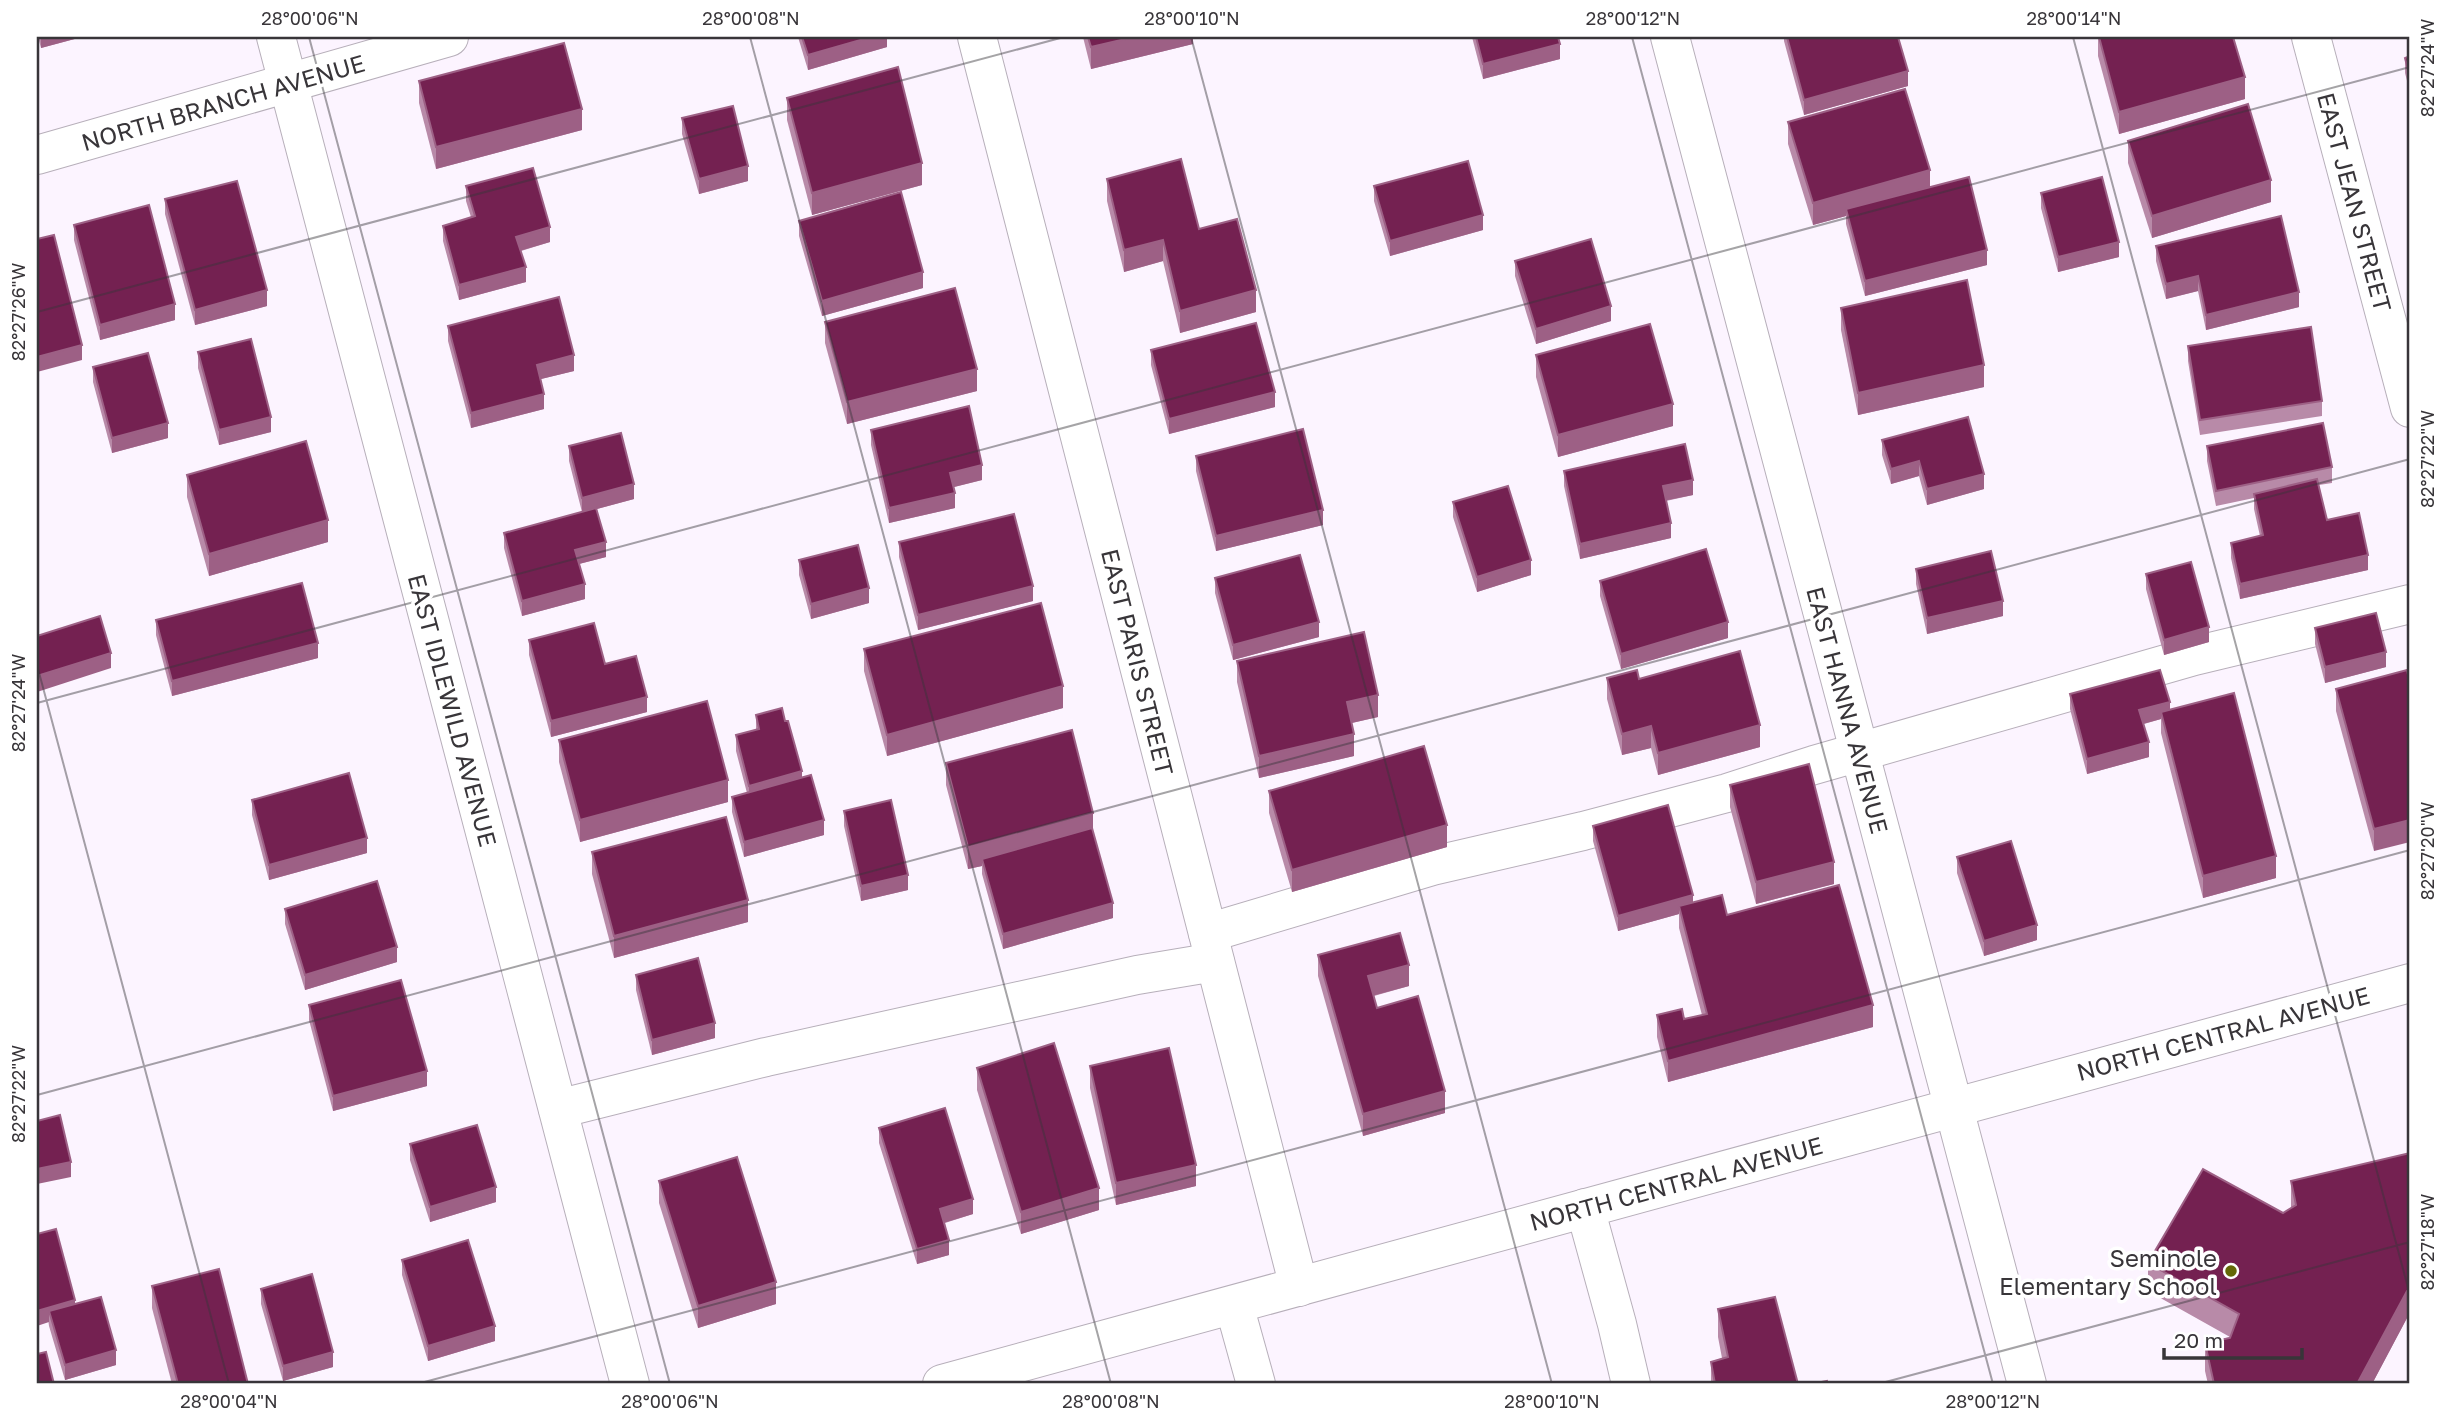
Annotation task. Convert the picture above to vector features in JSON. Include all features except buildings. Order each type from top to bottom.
[{"type":"street","name":"EAST IDLEWILD AVENUE","points":[[276,37],[630,1384]]},
{"type":"street","name":"NORTH BRANCH AVENUE","points":[[37,155],[449,37]]},
{"type":"street","name":"EAST PARIS STREET","points":[[977,37],[1299,1287]]},
{"type":"street","name":"EAST HANNA AVENUE","points":[[1670,37],[2027,1384]]},
{"type":"street","name":"EAST JEAN STREET","points":[[2311,37],[2410,408]]},
{"type":"street","points":[[558,1110],[766,1057],[1137,975],[1432,866],[1583,831],[1727,793],[2194,656],[2410,604]]},
{"type":"street","name":"NORTH CENTRAL AVENUE","points":[[942,1384],[2410,983]]},
{"type":"street","points":[[1585,1209],[1631,1384]]},
{"type":"street","points":[[1234,1305],[1256,1384]]},
{"type":"place","name":"Seminole Elementary School","points":[[2231,1271]]}]
